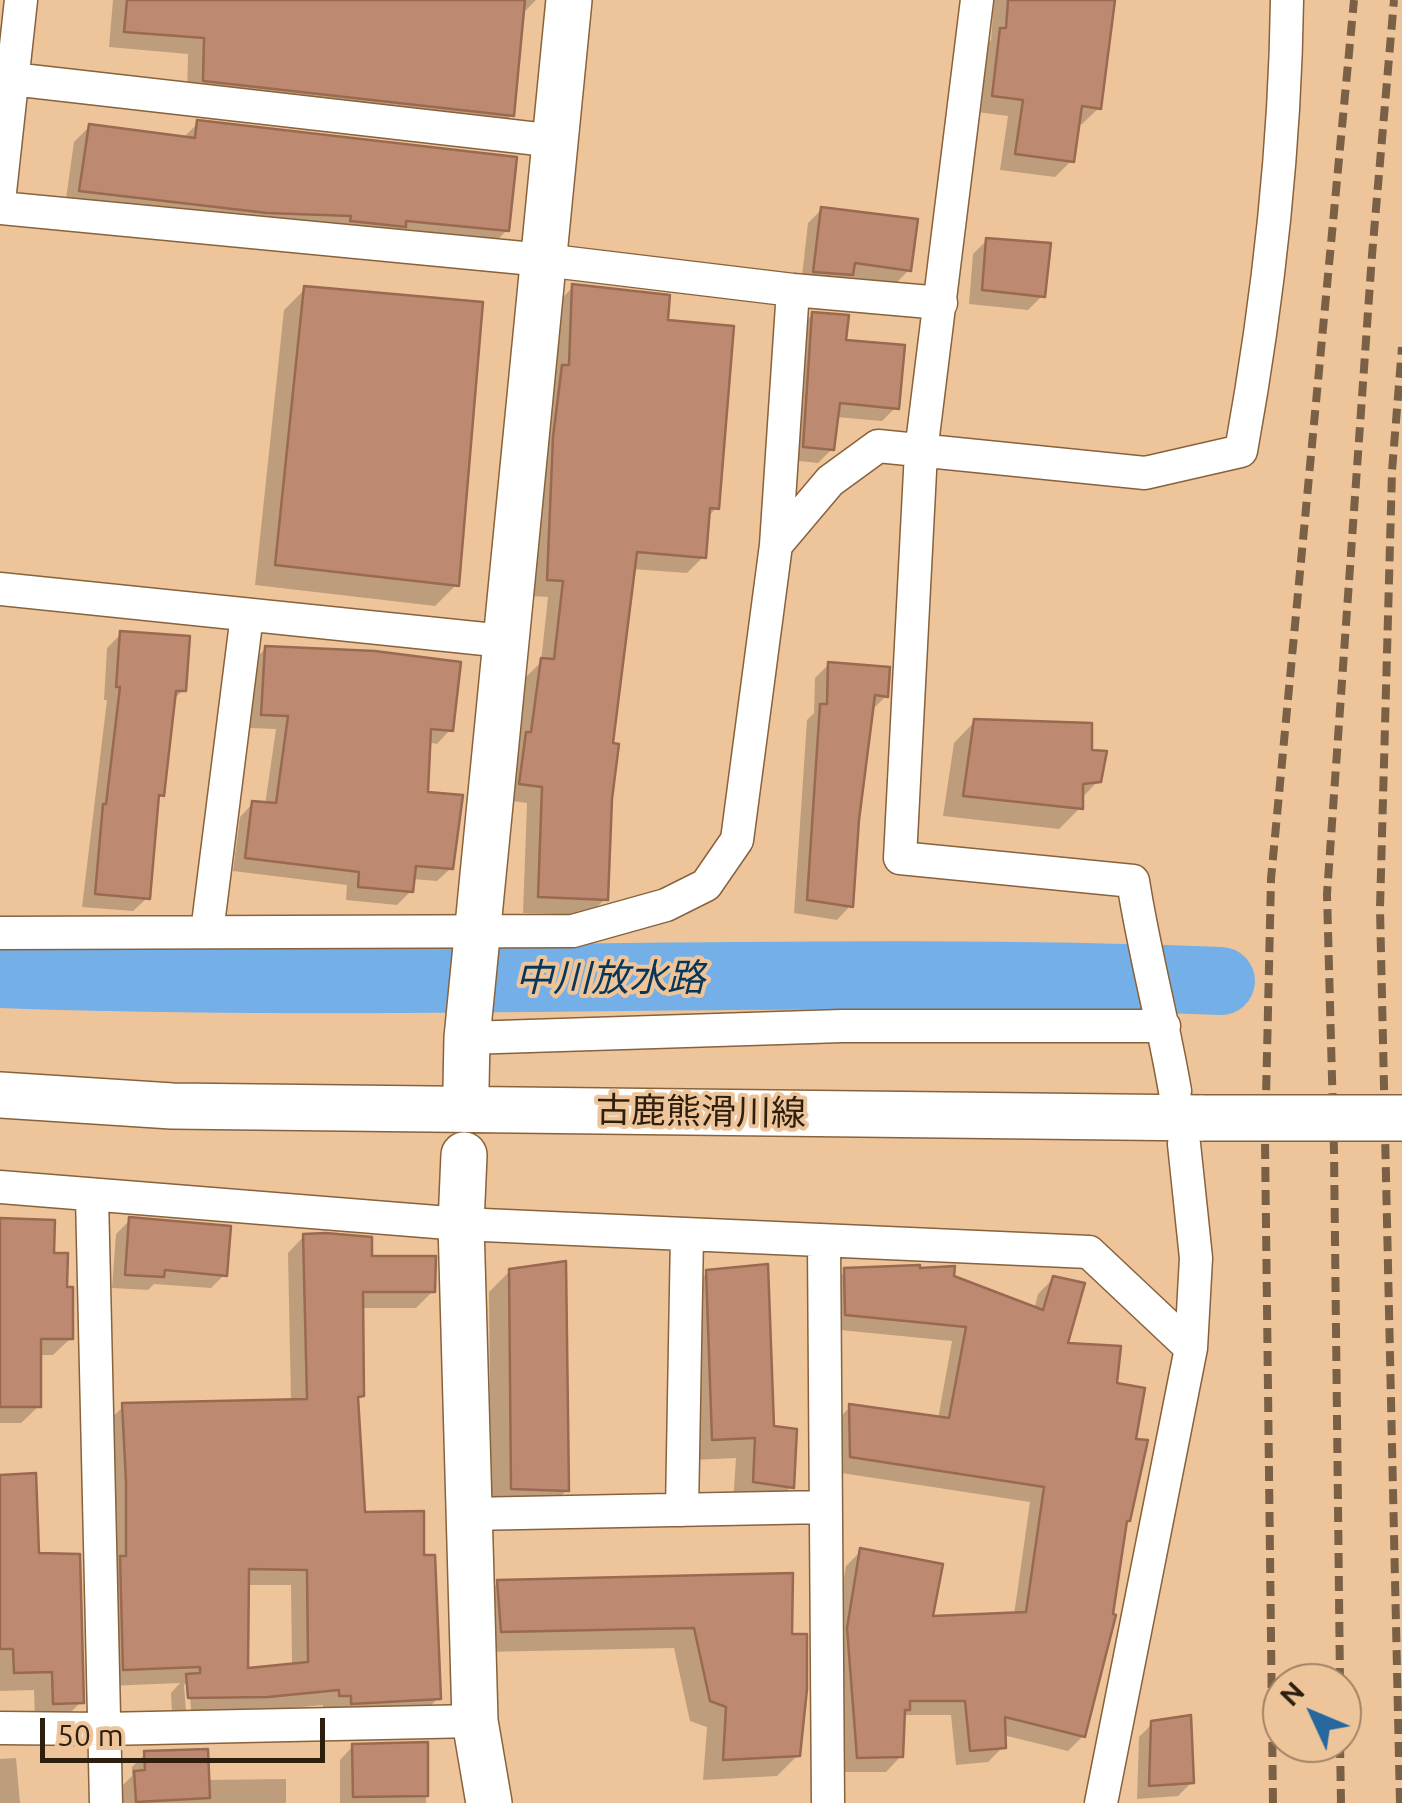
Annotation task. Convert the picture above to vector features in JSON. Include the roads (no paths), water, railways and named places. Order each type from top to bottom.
[{"type":"street","points":[[0,192],[21,0]]},
{"type":"street","points":[[466,1087],[468,1026],[504,641],[570,0]]},
{"type":"street","points":[[978,0],[921,452],[900,858],[1133,881],[1143,946],[1187,1118],[1196,1258],[1191,1348],[1101,1803]]},
{"type":"street","points":[[776,544],[830,481],[878,446],[1145,473],[1242,451],[1263,332],[1286,88],[1287,0]]},
{"type":"street","points":[[12,79],[556,141]]},
{"type":"street","points":[[0,208],[941,303]]},
{"type":"street","points":[[0,933],[478,937],[573,931],[666,905],[706,886],[737,840],[776,544],[793,290]]},
{"type":"street","points":[[0,589],[504,641]]},
{"type":"street","points":[[207,932],[247,615]]},
{"type":"street","points":[[468,1026],[842,1026],[1162,1018]]},
{"type":"street","name":"古鹿熊滑川線","points":[[0,1095],[172,1106],[1402,1118]]},
{"type":"street","points":[[464,1155],[461,1224],[475,1721],[489,1803]]},
{"type":"street","points":[[0,1187],[461,1224],[1089,1252],[1191,1348]]},
{"type":"street","points":[[92,1196],[106,1803]]},
{"type":"street","points":[[682,1510],[688,1235]]},
{"type":"street","points":[[824,1242],[828,1803]]},
{"type":"street","points":[[469,1514],[824,1507]]},
{"type":"street","points":[[0,1728],[475,1721]]},
{"type":"waterway","name":"中川放水路","points":[[0,974],[305,979],[916,975],[1221,981]]},
{"type":"railway","points":[[1273,1803],[1265,1141],[1271,879],[1354,0]]},
{"type":"railway","points":[[1340,1663],[1327,894],[1394,0]]},
{"type":"railway","points":[[1400,1803],[1380,908],[1392,471],[1402,347]]},
{"type":"railway","points":[[1340,1763],[1341,1803]]}]
